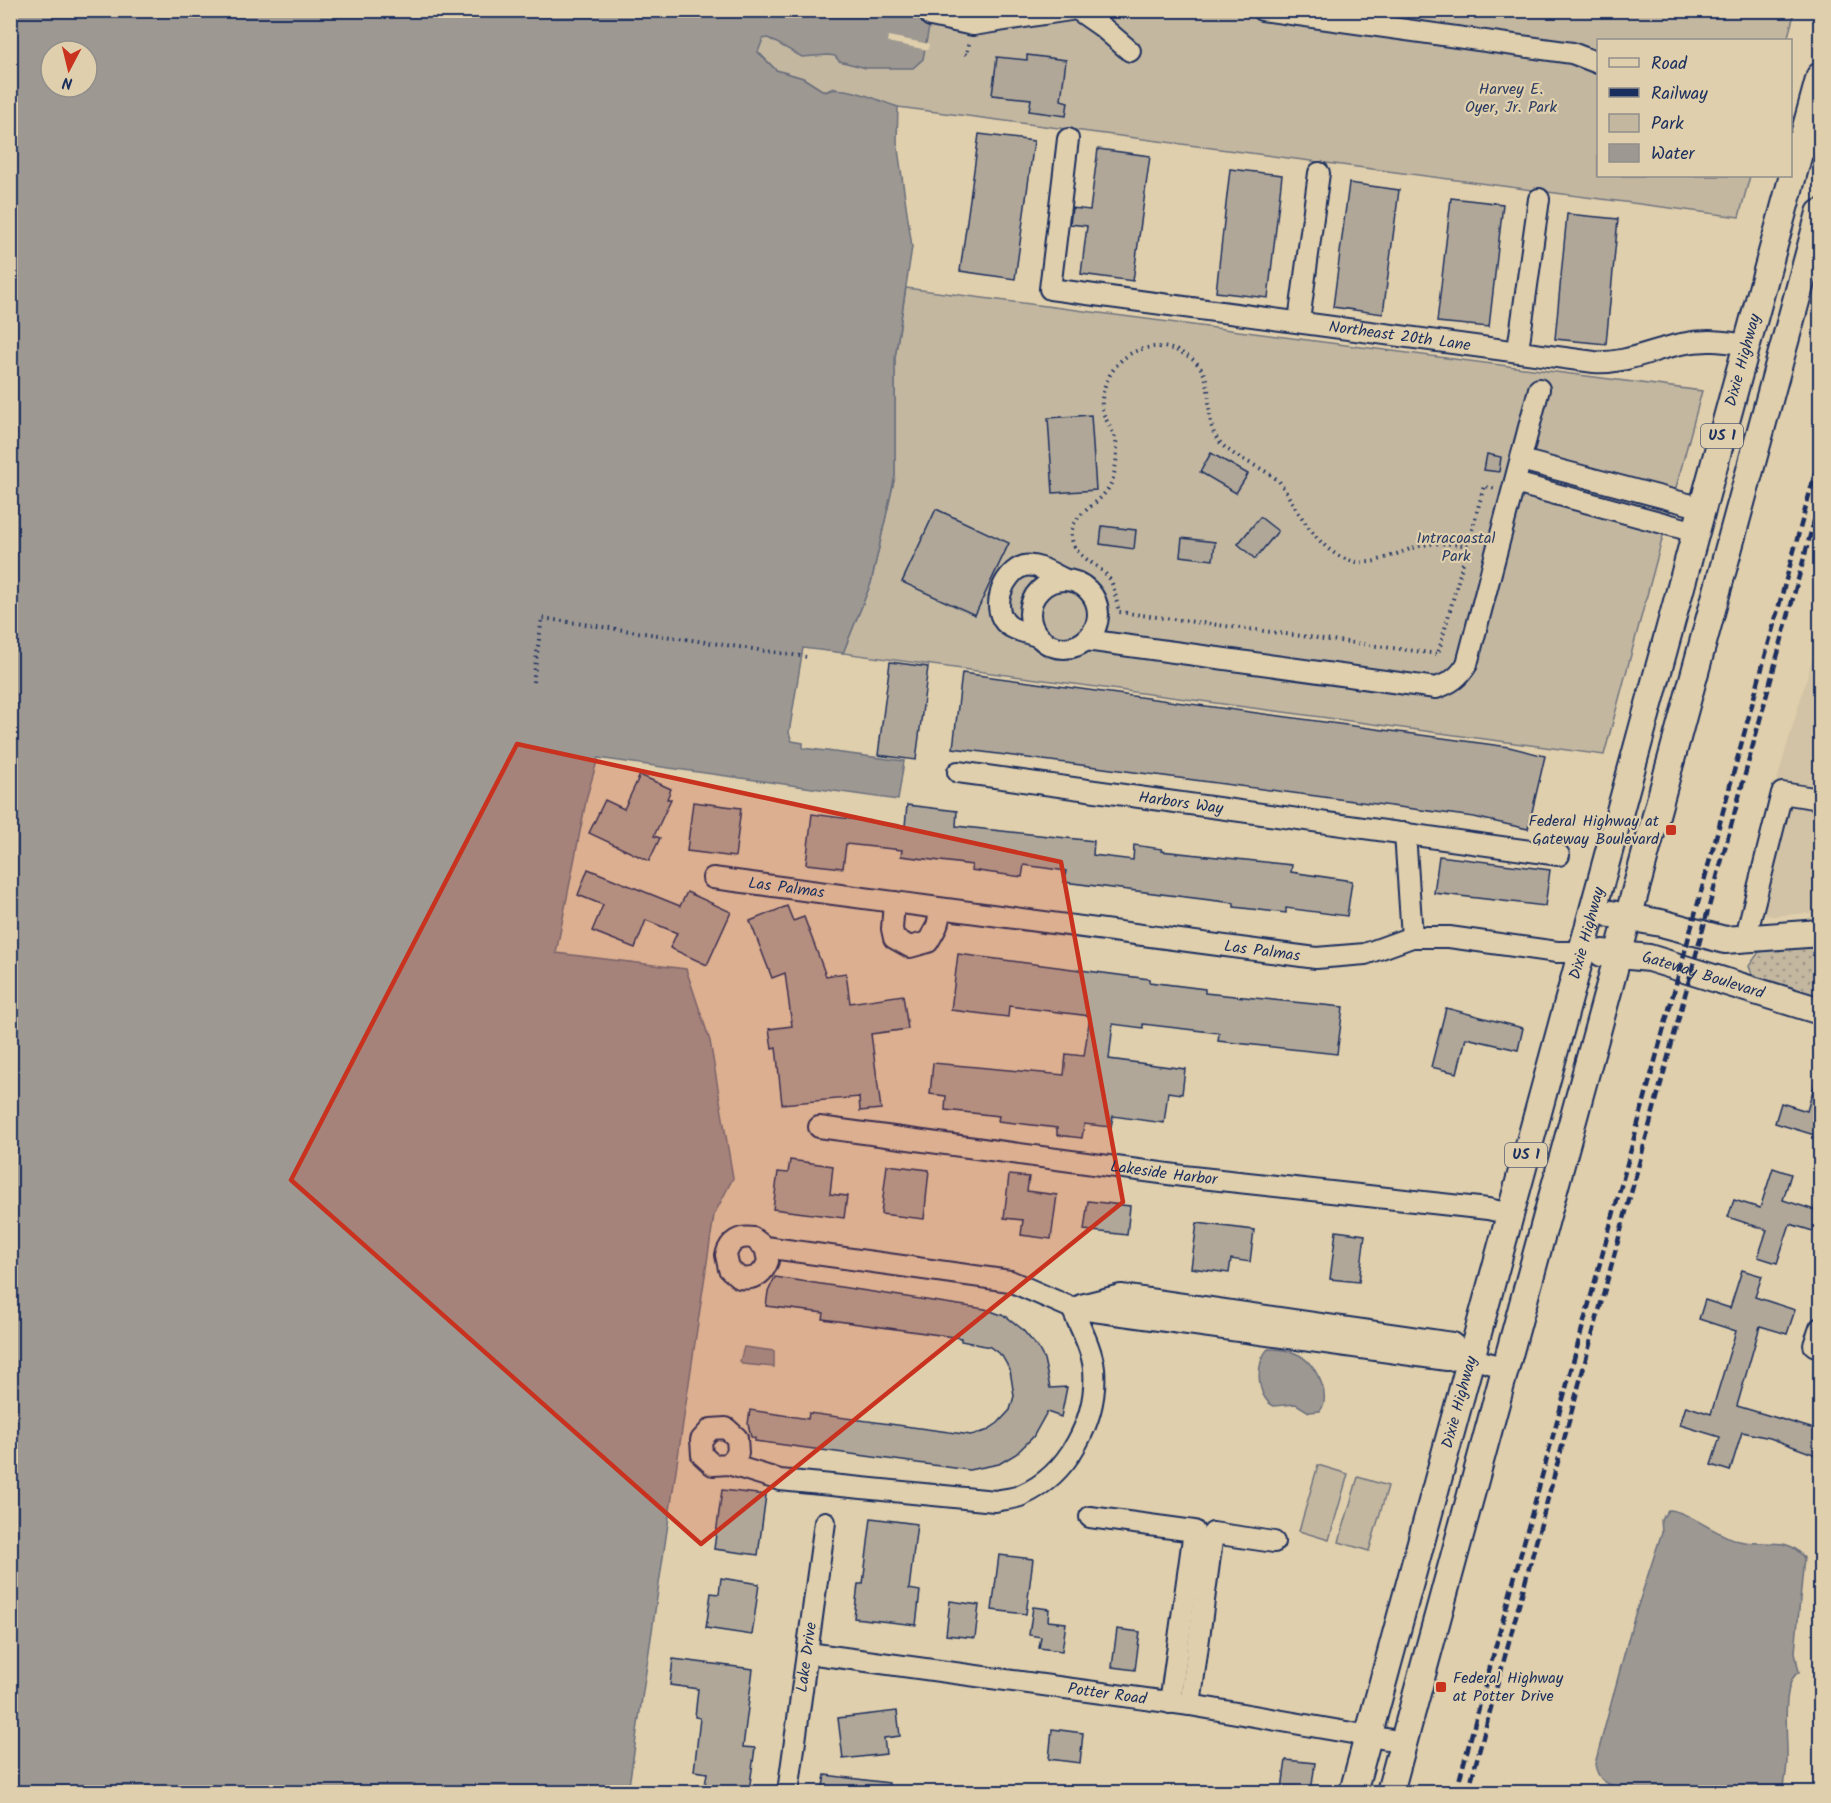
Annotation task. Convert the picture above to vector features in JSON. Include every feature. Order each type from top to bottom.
[{"type":"main road","name":"Dixie Highway","points":[[1353,1792],[1699,520],[1804,146],[1821,76]]},
{"type":"main road","name":"US 1","points":[[1390,1792],[1627,916],[1821,213]]},
{"type":"main road","points":[[1593,911],[1627,916],[1715,938],[1745,940],[1821,933]]},
{"type":"main road","name":"Gateway Boulevard","points":[[1581,952],[1618,953],[1649,958],[1821,1011]]},
{"type":"street","points":[[931,16],[973,25],[1070,10]]},
{"type":"street","points":[[1078,10],[1130,51]]},
{"type":"street","points":[[1262,10],[1572,53],[1597,62]]},
{"type":"street","name":"Northeast 20th Lane","points":[[1068,139],[1050,289],[1611,364],[1681,344],[1717,340],[1747,345]]},
{"type":"street","points":[[1299,321],[1319,173]]},
{"type":"street","points":[[1518,350],[1539,199]]},
{"type":"street","points":[[1086,640],[1096,627],[1099,618],[1096,599],[1082,584],[1064,579],[1041,568],[1025,566],[1011,574],[999,598],[999,614],[1008,625],[1039,637],[1055,647],[1065,648],[1086,640],[1436,688],[1449,683],[1460,675],[1467,664],[1507,486],[1521,460],[1539,389]]},
{"type":"street","points":[[1521,460],[1621,486],[1699,520]]},
{"type":"street","points":[[1507,486],[1615,511],[1699,520]]},
{"type":"street","points":[[1615,511],[1621,486]]},
{"type":"street","points":[[1039,637],[1030,619],[1033,600],[1045,585],[1064,579]]},
{"type":"street","name":"Harbors Way","points":[[958,772],[1560,855]]},
{"type":"street","points":[[1745,940],[1782,793],[1821,799]]},
{"type":"street","points":[[1405,833],[1412,937]]},
{"type":"street","name":"Las Palmas","points":[[713,878],[1316,958],[1365,954],[1412,937],[1449,937],[1557,952],[1581,952]]},
{"type":"street","points":[[894,902],[892,929],[894,938],[910,946],[928,942],[937,926],[941,909]]},
{"type":"street","name":"Lakeside Harbor","points":[[819,1127],[1183,1176],[1488,1209],[1510,1214]]},
{"type":"street","points":[[765,1247],[1010,1281],[1072,1308],[1121,1295],[1452,1343],[1471,1358],[1506,1368]]},
{"type":"street","points":[[728,1464],[780,1480],[995,1501],[1021,1496],[1051,1478],[1081,1440],[1088,1414],[1094,1368],[1072,1308]]},
{"type":"street","points":[[1090,1516],[1274,1542]]},
{"type":"street","name":"Lake Drive","points":[[788,1792],[825,1522]]},
{"type":"street","points":[[1180,1704],[1203,1532]]},
{"type":"street","name":"Potter Road","points":[[808,1653],[1180,1704],[1404,1742]]},
{"type":"path","points":[[1468,546],[1426,543],[1378,560],[1364,562],[1337,556],[1324,546],[1279,481],[1270,472],[1233,454],[1215,436],[1209,388],[1193,359],[1181,352],[1152,346],[1129,354],[1114,367],[1103,397],[1102,410],[1115,438],[1114,474],[1104,497],[1074,521],[1072,529],[1074,547],[1110,580],[1119,612],[1438,654],[1468,546],[1484,486],[1507,486]]},
{"type":"path","points":[[533,681],[542,618],[807,657]]},
{"type":"highlighted area","points":[[517,744],[1061,862],[1123,1202],[701,1544],[291,1180]]},
{"type":"shaded area","points":[[1812,660],[1820,661],[1820,912],[1773,916],[1739,910]]},
{"type":"green space","name":"Harvey E. Oyer, Jr. Park","points":[[758,10],[1795,11],[1787,39],[1597,39],[1597,177],[1750,177],[1739,217],[898,107],[833,88],[825,92],[803,78],[776,70],[758,52]]},
{"type":"green space","name":"Intracoastal Park","points":[[906,288],[1702,391],[1604,755],[843,653],[871,583],[895,476],[895,358]]},
{"type":"green space","points":[[1820,943],[1820,1004],[1754,980],[1749,966],[1759,952]]},
{"type":"green space","points":[[1318,1465],[1348,1474],[1329,1540],[1299,1531]]},
{"type":"green space","points":[[1358,1477],[1388,1486],[1369,1551],[1339,1542]]},
{"type":"water","points":[[11,11],[932,11],[923,59],[913,68],[866,68],[839,61],[835,56],[802,57],[768,38],[763,39],[758,52],[776,70],[803,78],[825,92],[852,91],[898,107],[897,142],[912,247],[895,358],[895,476],[871,583],[843,653],[803,648],[789,733],[792,741],[803,743],[803,748],[904,761],[898,800],[598,758],[587,796],[556,953],[686,969],[710,1041],[733,1178],[714,1215],[628,1792],[11,1792]]},
{"type":"water","points":[[744,1347],[774,1351],[774,1367],[742,1364],[740,1361]]},
{"type":"water","points":[[1268,1349],[1294,1353],[1310,1364],[1323,1388],[1323,1404],[1320,1411],[1309,1412],[1296,1404],[1274,1406],[1268,1402],[1261,1388],[1259,1371]]},
{"type":"water","points":[[1668,1510],[1684,1514],[1739,1541],[1791,1546],[1804,1558],[1795,1652],[1799,1672],[1789,1687],[1787,1699],[1787,1763],[1783,1792],[1630,1792],[1607,1783],[1599,1776],[1595,1764],[1633,1621],[1662,1532],[1661,1520]]},
{"type":"pier","points":[[888,36],[929,44],[928,50],[887,42]]},
{"type":"building","points":[[1027,55],[1066,60],[1061,100],[1068,102],[1066,116],[1029,111],[1031,99],[992,95],[997,57],[1027,60]]},
{"type":"building","points":[[979,134],[1034,141],[1015,279],[960,271]]},
{"type":"building","points":[[1098,149],[1150,156],[1133,281],[1081,274],[1087,226],[1070,224],[1072,208],[1090,210]]},
{"type":"building","points":[[1230,169],[1282,175],[1268,298],[1216,292]]},
{"type":"building","points":[[1349,183],[1399,190],[1383,314],[1333,307]]},
{"type":"building","points":[[1451,198],[1503,204],[1489,327],[1437,322]]},
{"type":"building","points":[[1567,214],[1618,219],[1606,344],[1555,339]]},
{"type":"building","points":[[1091,415],[1096,490],[1053,493],[1048,418]]},
{"type":"building","points":[[1211,453],[1248,474],[1236,493],[1200,472]]},
{"type":"building","points":[[1487,454],[1501,457],[1499,472],[1484,470]]},
{"type":"building","points":[[936,509],[1009,543],[975,615],[902,582]]},
{"type":"building","points":[[1260,517],[1278,531],[1255,559],[1238,544]]},
{"type":"building","points":[[1102,526],[1136,530],[1134,549],[1100,544]]},
{"type":"building","points":[[1182,538],[1215,542],[1213,560],[1180,556]]},
{"type":"building","points":[[890,662],[928,667],[916,760],[878,755]]},
{"type":"building","points":[[962,673],[1509,747],[1545,756],[1528,829],[1474,817],[953,748]]},
{"type":"building","points":[[640,775],[671,789],[667,799],[671,799],[654,836],[660,838],[649,861],[589,833],[605,800],[624,809]]},
{"type":"building","points":[[693,802],[741,808],[735,857],[687,851]]},
{"type":"building","points":[[907,805],[957,811],[956,826],[1094,841],[1093,855],[1133,860],[1134,845],[1162,849],[1161,851],[1292,865],[1291,872],[1352,881],[1347,916],[1286,908],[1286,913],[1234,907],[1234,903],[1064,882],[1066,871],[1024,865],[1022,877],[971,870],[972,865],[901,856],[902,850],[846,844],[843,868],[806,864],[812,814],[905,826]]},
{"type":"building","points":[[1439,856],[1550,870],[1545,906],[1434,893]]},
{"type":"building","points":[[588,869],[680,906],[687,892],[731,912],[707,965],[670,948],[677,933],[646,920],[635,948],[592,931],[603,905],[578,895]]},
{"type":"building","points":[[787,906],[793,921],[804,917],[826,976],[846,973],[850,1003],[903,995],[908,1029],[871,1034],[881,1109],[860,1111],[859,1097],[782,1104],[776,1047],[772,1048],[769,1029],[792,1026],[785,973],[772,978],[750,921]]},
{"type":"building","points":[[958,954],[1149,979],[1149,982],[1205,989],[1205,993],[1343,1007],[1337,1054],[1218,1041],[1219,1033],[1143,1024],[1143,1028],[1113,1024],[1109,1059],[1185,1069],[1182,1094],[1168,1092],[1164,1123],[1113,1116],[1111,1127],[1084,1124],[1082,1138],[1057,1135],[1057,1128],[998,1121],[999,1116],[945,1110],[946,1096],[930,1094],[933,1063],[1064,1075],[1066,1054],[1084,1056],[1090,1016],[1009,1006],[1008,1017],[951,1010]]},
{"type":"building","points":[[1446,1008],[1523,1028],[1518,1050],[1466,1038],[1457,1073],[1431,1067]]},
{"type":"building","points":[[1816,1080],[1821,1081],[1821,1137],[1775,1123],[1781,1103],[1807,1111]]},
{"type":"building","points":[[790,1160],[833,1166],[830,1194],[847,1196],[844,1218],[773,1209],[778,1172],[788,1173]]},
{"type":"building","points":[[887,1165],[929,1170],[924,1219],[881,1214]]},
{"type":"building","points":[[1773,1168],[1791,1174],[1783,1200],[1821,1212],[1816,1232],[1790,1224],[1777,1263],[1758,1257],[1767,1230],[1728,1217],[1734,1200],[1760,1208]]},
{"type":"building","points":[[1009,1175],[1029,1177],[1027,1191],[1057,1195],[1051,1239],[1021,1235],[1023,1220],[1004,1218]]},
{"type":"building","points":[[1088,1201],[1130,1206],[1127,1235],[1084,1230]]},
{"type":"building","points":[[1197,1223],[1254,1230],[1250,1262],[1231,1259],[1229,1273],[1191,1268]]},
{"type":"building","points":[[1336,1231],[1365,1235],[1359,1282],[1330,1279]]},
{"type":"building","points":[[1742,1270],[1762,1276],[1755,1297],[1795,1310],[1787,1334],[1760,1326],[1737,1406],[1821,1431],[1821,1457],[1770,1438],[1742,1432],[1730,1471],[1711,1465],[1720,1437],[1680,1425],[1686,1406],[1711,1414],[1736,1331],[1699,1319],[1705,1300],[1730,1308]]},
{"type":"building","points":[[775,1277],[985,1309],[1007,1317],[1022,1329],[1038,1348],[1044,1359],[1050,1388],[1067,1387],[1061,1417],[1047,1412],[1033,1437],[1016,1454],[999,1464],[969,1470],[755,1441],[755,1438],[751,1437],[748,1424],[750,1410],[808,1419],[809,1413],[971,1435],[986,1431],[998,1423],[1010,1410],[1014,1396],[1010,1370],[1002,1356],[990,1347],[961,1341],[961,1338],[823,1319],[824,1313],[766,1306],[768,1292]]},
{"type":"building","points":[[722,1490],[766,1495],[758,1555],[714,1549]]},
{"type":"building","points":[[871,1518],[917,1524],[909,1589],[920,1591],[916,1625],[854,1618],[858,1584],[863,1584]]},
{"type":"building","points":[[999,1555],[1033,1559],[1026,1614],[992,1610]]},
{"type":"building","points":[[721,1578],[759,1584],[752,1635],[706,1628],[711,1593],[719,1594]]},
{"type":"building","points":[[950,1601],[979,1605],[975,1638],[946,1635]]},
{"type":"building","points":[[1033,1607],[1049,1609],[1048,1621],[1066,1623],[1062,1651],[1039,1648],[1041,1637],[1029,1635]]},
{"type":"building","points":[[1117,1629],[1140,1632],[1135,1670],[1112,1667]]},
{"type":"building","points":[[673,1659],[753,1669],[743,1747],[755,1748],[749,1791],[705,1785],[707,1773],[694,1771],[700,1718],[695,1717],[698,1689],[670,1685]]},
{"type":"building","points":[[897,1711],[900,1736],[884,1738],[886,1754],[843,1759],[838,1718]]},
{"type":"building","points":[[1052,1729],[1083,1733],[1080,1763],[1049,1759]]},
{"type":"building","points":[[1286,1760],[1315,1763],[1311,1792],[1282,1789]]},
{"type":"building","points":[[825,1775],[889,1783],[888,1792],[822,1792]]},
{"type":"railway","points":[[1456,1792],[1820,455]]},
{"type":"railway","points":[[1468,1792],[1820,499]]},
{"type":"place","name":"Federal Highway at Gateway Boulevard","points":[[1671,830]]},
{"type":"place","name":"Federal Highway at Potter Drive","points":[[1441,1687]]}]
